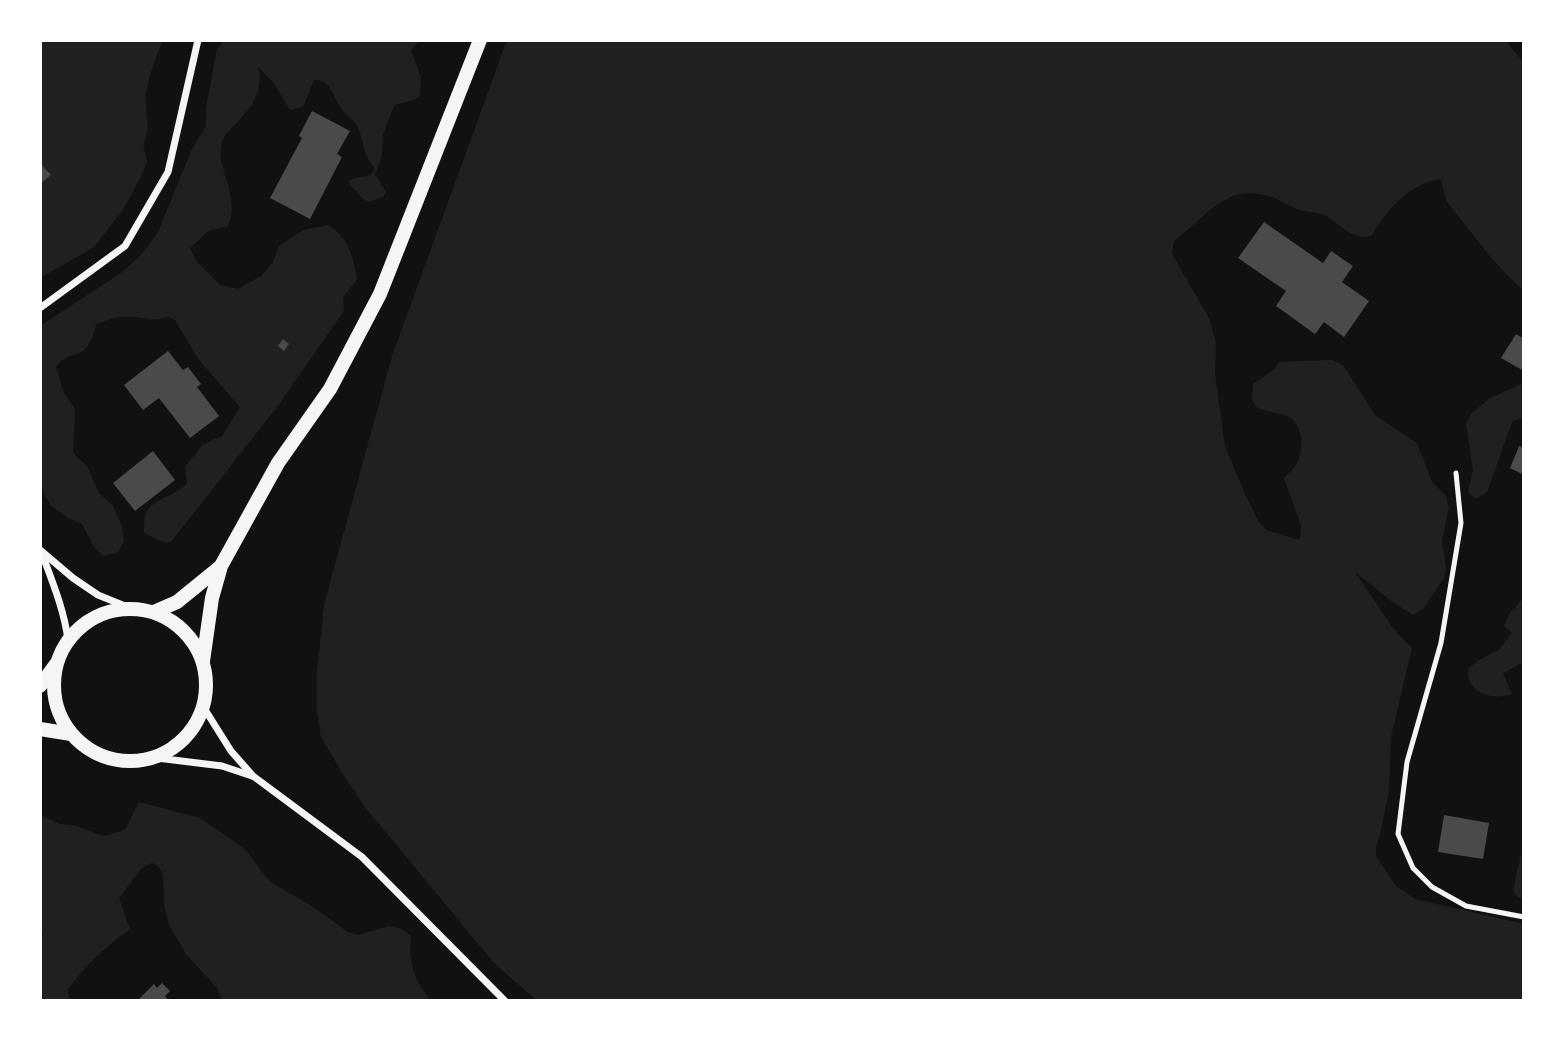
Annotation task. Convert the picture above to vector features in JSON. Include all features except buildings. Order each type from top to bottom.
[{"type":"main road","points":[[203,661],[212,598],[220,566],[278,463],[330,389],[380,294],[480,40]]},
{"type":"main road","points":[[154,612],[177,602],[201,585],[220,566]]},
{"type":"main road","points":[[40,686],[57,663],[68,640],[85,623],[106,612],[130,608],[154,612],[175,623],[192,640],[203,661],[207,684],[204,708],[194,729],[178,746],[157,758],[134,762],[110,760],[88,750],[71,734],[58,712],[54,687],[57,663]]},
{"type":"main road","points":[[40,729],[71,734]]},
{"type":"street","points":[[40,309],[125,246],[167,172],[198,40]]},
{"type":"street","points":[[40,550],[98,595],[130,608]]},
{"type":"street","points":[[40,550],[61,606],[68,640]]},
{"type":"street","points":[[204,708],[230,751],[253,776],[362,857],[505,1001]]},
{"type":"street","points":[[157,758],[222,766],[253,776]]},
{"type":"lane","points":[[1456,473],[1461,523],[1441,643],[1407,761],[1398,834],[1413,868],[1432,887],[1466,906],[1524,916]]},
{"type":"shaded area","points":[[40,40],[163,40],[147,88],[148,126],[143,145],[147,161],[143,173],[122,211],[94,247],[40,278]]},
{"type":"shaded area","points":[[226,40],[420,40],[411,50],[421,77],[420,96],[394,105],[383,135],[382,156],[375,174],[386,192],[383,197],[369,202],[348,182],[370,175],[374,167],[367,156],[357,126],[342,110],[328,86],[314,80],[303,107],[290,110],[273,82],[258,67],[260,83],[255,98],[225,135],[221,148],[223,169],[232,203],[227,227],[210,230],[190,248],[197,262],[220,285],[238,289],[261,276],[273,262],[279,246],[303,230],[329,225],[341,236],[349,249],[357,280],[343,297],[344,311],[277,407],[171,542],[165,543],[144,533],[145,515],[152,505],[187,483],[185,467],[202,445],[222,436],[240,407],[199,360],[175,320],[168,317],[121,317],[96,324],[84,350],[68,357],[56,367],[64,393],[75,409],[73,453],[87,466],[99,493],[113,506],[122,526],[124,542],[117,553],[103,556],[94,547],[82,524],[50,505],[40,486],[40,326],[121,273],[142,254],[158,232],[191,151],[206,126],[206,108],[217,49]]},
{"type":"shaded area","points":[[507,40],[1505,40],[1524,63],[1524,292],[1492,259],[1447,202],[1441,179],[1409,192],[1384,216],[1371,236],[1364,237],[1353,234],[1328,217],[1297,209],[1272,197],[1242,194],[1218,204],[1174,241],[1172,254],[1209,318],[1216,342],[1215,375],[1225,446],[1248,501],[1266,530],[1300,540],[1301,526],[1284,478],[1300,455],[1299,430],[1287,416],[1256,407],[1252,398],[1253,384],[1271,372],[1279,362],[1332,360],[1343,365],[1375,415],[1417,443],[1432,482],[1446,496],[1449,507],[1442,541],[1446,566],[1444,578],[1423,609],[1413,615],[1355,572],[1395,631],[1412,648],[1391,737],[1389,790],[1376,856],[1396,886],[1415,899],[1524,924],[1524,1001],[537,1001],[494,963],[365,807],[346,779],[321,737],[317,711],[317,672],[324,605],[392,356]]},
{"type":"shaded area","points":[[1524,383],[1524,417],[1512,422],[1487,492],[1476,499],[1468,492],[1473,470],[1466,423],[1472,413],[1490,398]]},
{"type":"shaded area","points":[[1523,599],[1524,662],[1503,673],[1512,694],[1496,696],[1482,693],[1471,684],[1468,669],[1477,661],[1499,650],[1512,633],[1504,626],[1509,614]]},
{"type":"shaded area","points":[[139,802],[200,818],[244,848],[269,881],[348,932],[358,935],[389,926],[400,928],[411,936],[410,954],[414,971],[421,987],[432,1001],[222,1001],[218,989],[186,954],[169,925],[164,904],[163,874],[157,865],[152,863],[142,868],[119,898],[130,929],[97,956],[75,980],[68,989],[70,1001],[40,1001],[40,943],[43,934],[40,926],[40,815],[60,824],[76,826],[104,836],[125,830]]},
{"type":"shaded area","points":[[1524,840],[1524,899],[1519,898],[1513,891]]}]
